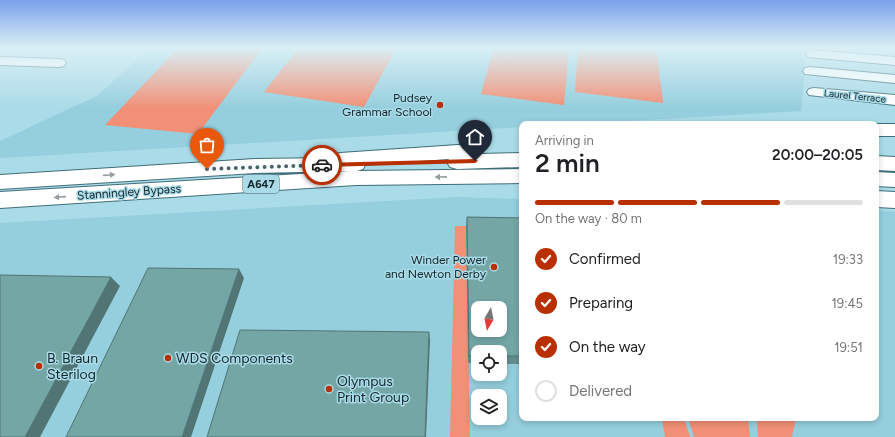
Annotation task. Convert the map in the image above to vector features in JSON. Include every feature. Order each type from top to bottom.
[{"type":"highway","points":[[879,130],[895,130]]},
{"type":"highway","points":[[255,166],[519,148]]},
{"type":"highway","name":"Stanningley Bypass","points":[[0,182],[255,166],[519,160]]},
{"type":"highway","points":[[879,163],[895,164]]},
{"type":"highway","name":"Stanningley Bypass","points":[[0,200],[356,178],[519,176]]},
{"type":"highway","points":[[879,179],[895,180]]},
{"type":"highway","points":[[879,199],[895,200]]},
{"type":"street","points":[[810,71],[895,79]]},
{"type":"street","name":"Laurel Terrace","points":[[814,92],[895,100]]},
{"type":"shaded area","name":"Pudsey Grammar School","points":[[129,67],[805,67],[801,111],[629,121],[519,121],[519,127],[0,158],[0,141],[97,96]]},
{"type":"shaded area","points":[[160,67],[248,67],[198,134],[105,125]]},
{"type":"shaded area","points":[[283,67],[386,67],[364,107],[264,92]]},
{"type":"shaded area","points":[[488,67],[567,67],[564,105],[481,94]]},
{"type":"shaded area","points":[[577,67],[659,67],[663,103],[575,92]]},
{"type":"shaded area","points":[[457,197],[519,199],[519,421],[879,421],[879,210],[895,212],[895,437],[0,437],[0,223]]},
{"type":"shaded area","points":[[455,226],[466,226],[470,437],[450,437]]},
{"type":"shaded area","points":[[662,421],[685,421],[690,437],[665,437]]},
{"type":"shaded area","points":[[689,421],[748,421],[750,437],[694,437]]},
{"type":"shaded area","points":[[757,421],[795,421],[792,437],[758,437]]},
{"type":"building","name":"Winder Power and Newton Derby","points":[[467,217],[519,218],[519,356],[507,356],[507,345],[471,345],[471,356],[469,356]]},
{"type":"building","name":"WDS Components","points":[[148,268],[239,269],[182,437],[66,437]]},
{"type":"building","name":"B. Braun Sterilog","points":[[0,275],[111,277],[25,437],[0,437]]},
{"type":"building","name":"Olympus Print Group","points":[[240,330],[429,332],[425,437],[207,437]]},
{"type":"way so far","points":[[207,169],[255,166],[322,165]]},
{"type":"place","name":"Pudsey Grammar School","points":[[440,105]]},
{"type":"place","name":"Winder Power and Newton Derby","points":[[494,267]]},
{"type":"place","name":"WDS Components","points":[[168,358]]},
{"type":"place","name":"B. Braun Sterilog","points":[[39,366]]},
{"type":"place","name":"Olympus Print Group","points":[[329,389]]},
{"type":"route","points":[[322,165],[475,161]]}]
